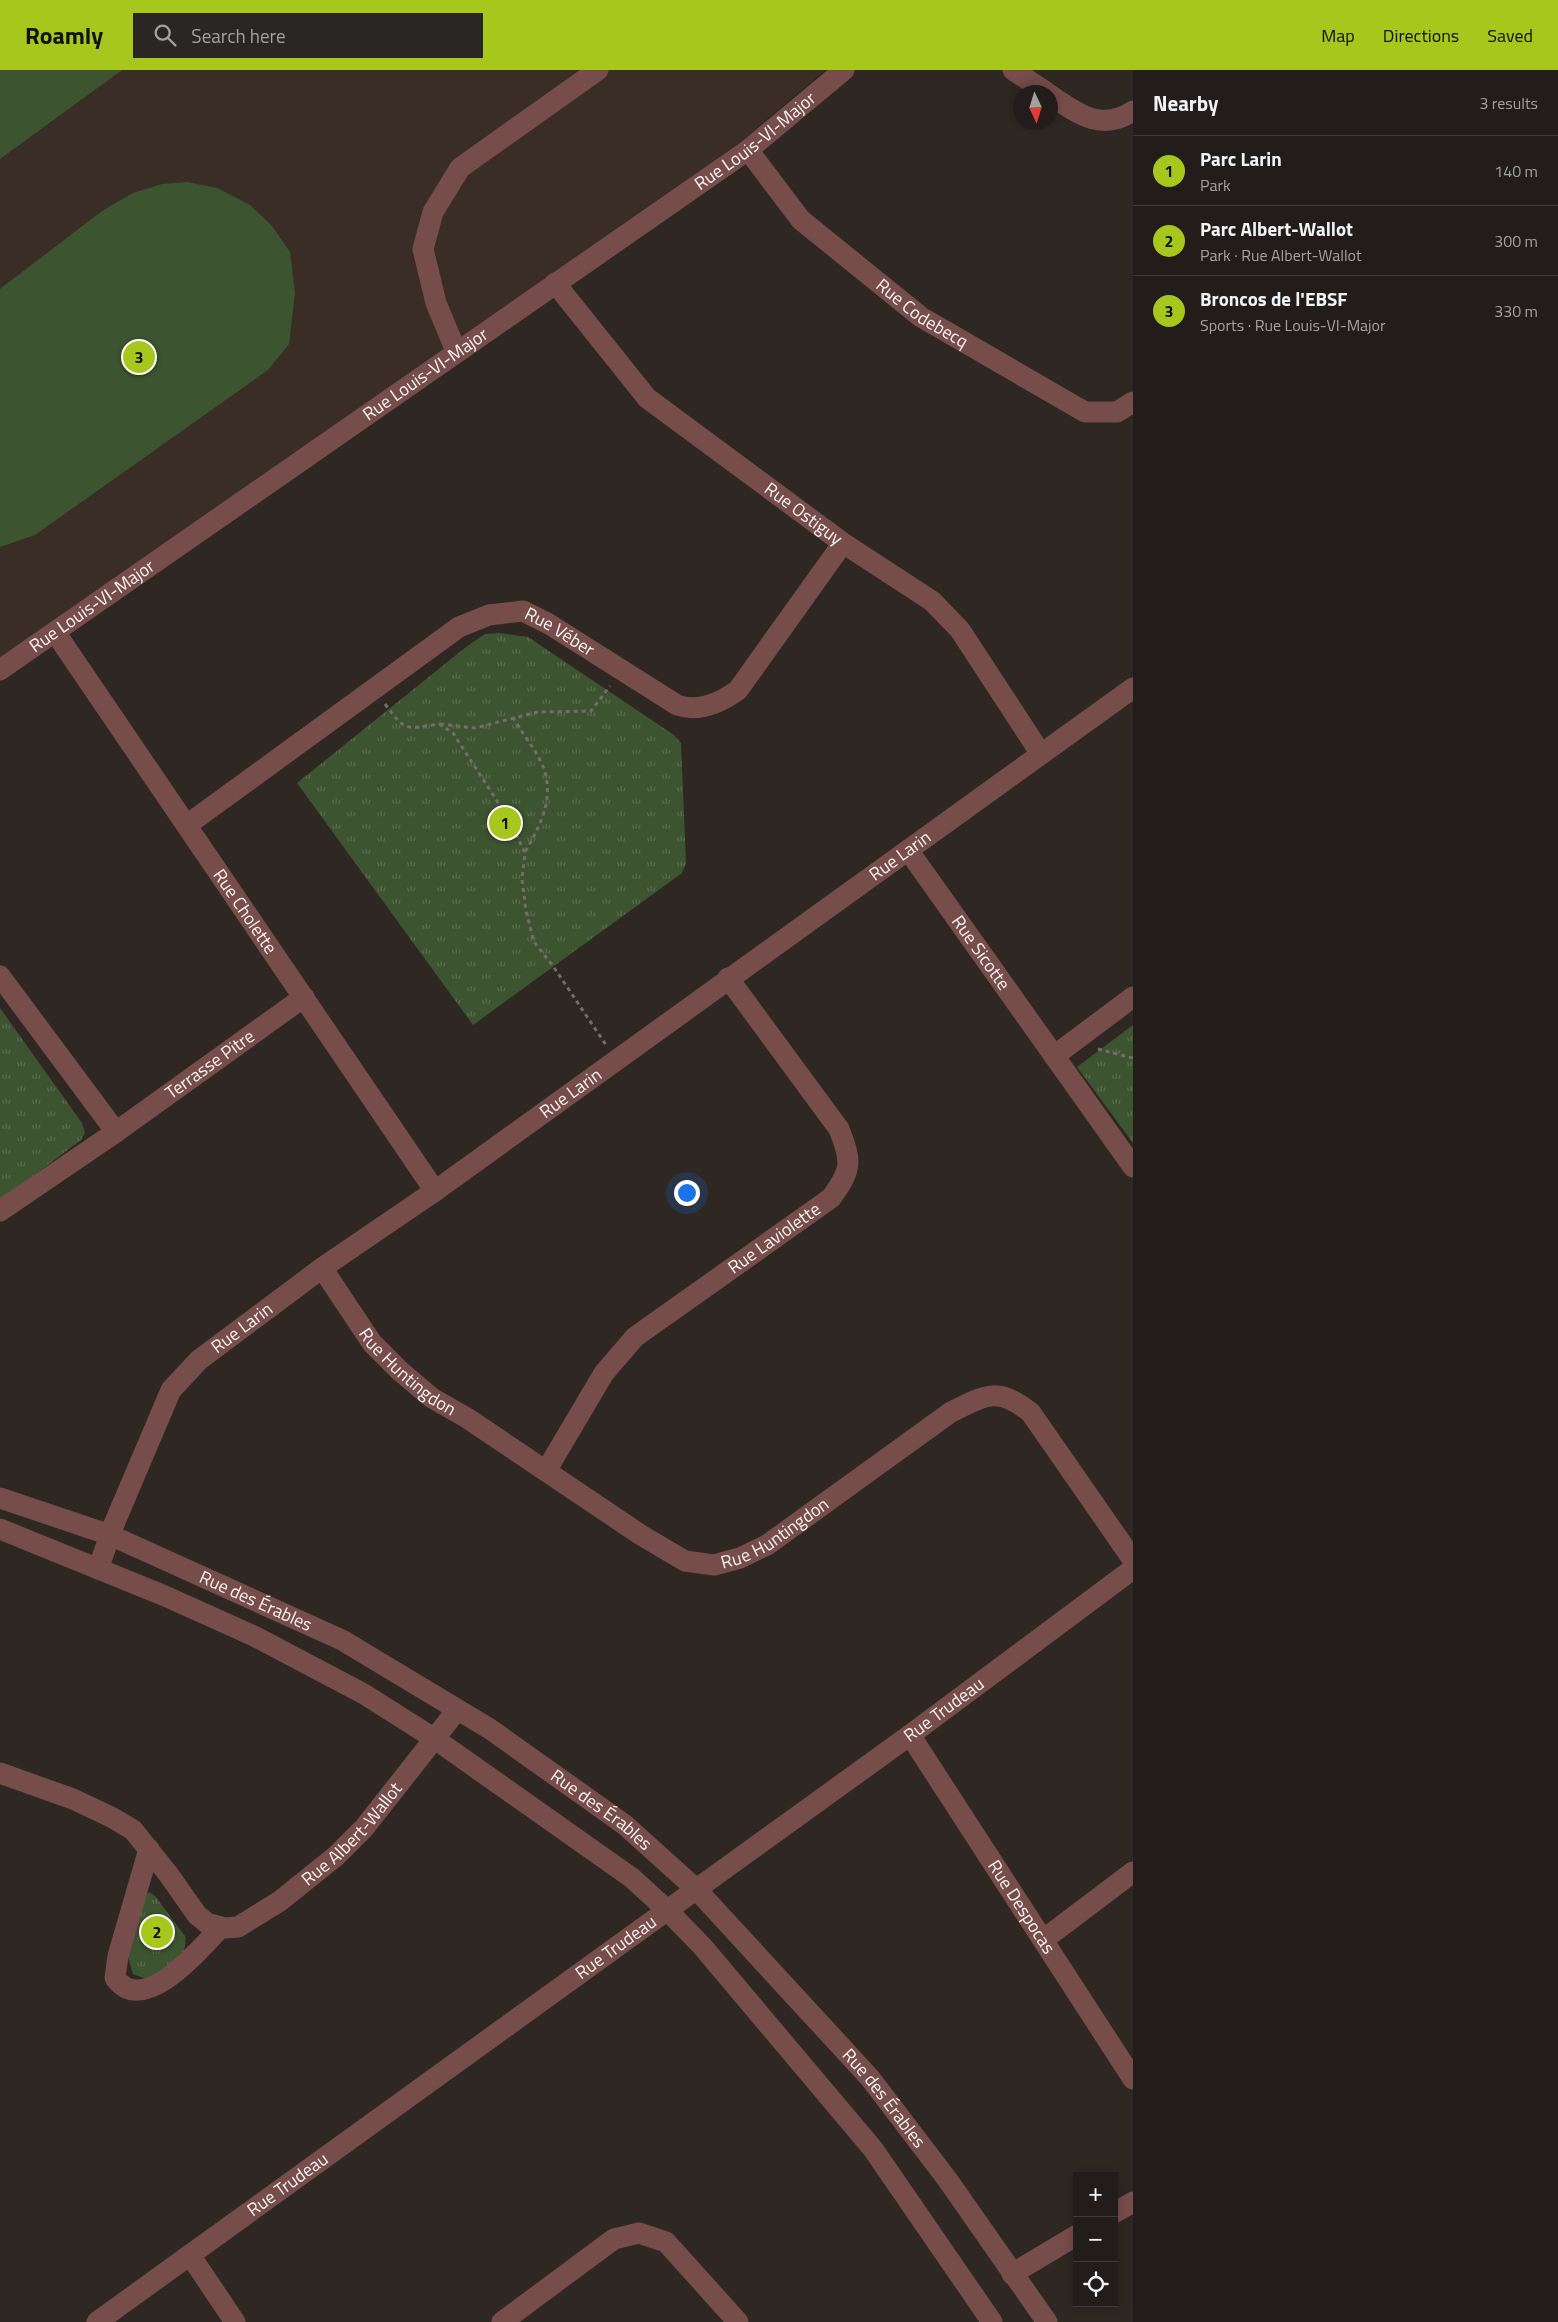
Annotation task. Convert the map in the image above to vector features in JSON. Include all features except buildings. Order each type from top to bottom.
[{"type":"street","points":[[456,351],[436,304],[423,249],[433,212],[460,168],[598,70]]},
{"type":"street","name":"Rue Louis-VI-Major","points":[[0,670],[456,351],[748,150],[844,70]]},
{"type":"street","points":[[1013,70],[1036,85]]},
{"type":"street","points":[[1058,100],[1082,117],[1103,121],[1123,117],[1133,111]]},
{"type":"street","name":"Rue Codebecq","points":[[748,150],[801,220],[921,317],[1085,412],[1117,412],[1133,402]]},
{"type":"street","name":"Rue Ostiguy","points":[[555,283],[647,398],[843,543],[932,601],[960,630],[1041,754]]},
{"type":"street","name":"Rue Véber","points":[[187,826],[459,627],[489,615],[523,611],[549,624],[666,699],[684,708],[719,703],[738,690],[843,543]]},
{"type":"street","name":"Rue Cholette","points":[[55,632],[436,1191]]},
{"type":"street","name":"Rue Larin","points":[[98,1569],[110,1535],[172,1390],[200,1360],[322,1268],[436,1191],[728,978],[1133,688]]},
{"type":"street","name":"Rue Sicotte","points":[[908,850],[1133,1167]]},
{"type":"street","points":[[0,976],[116,1132]]},
{"type":"street","name":"Rue Laviolette","points":[[546,1471],[604,1373],[635,1337],[831,1198],[846,1177],[848,1153],[839,1129],[728,978]]},
{"type":"street","name":"Terrasse Pitre","points":[[0,1211],[116,1132],[304,997]]},
{"type":"street","points":[[1054,1056],[1133,997]]},
{"type":"street","name":"Rue Huntingdon","points":[[322,1268],[372,1342],[400,1371],[432,1398],[685,1561],[714,1565],[740,1558],[767,1545],[951,1412],[979,1398],[994,1395],[1016,1401],[1031,1413],[1133,1560]]},
{"type":"street","name":"Rue des Érables","points":[[0,1498],[110,1535],[342,1640],[490,1729],[626,1826],[696,1889],[870,2078],[947,2179],[1046,2322]]},
{"type":"street","name":"Rue des Érables","points":[[0,1529],[254,1636],[364,1694],[435,1738],[632,1878],[702,1946],[873,2149],[992,2322]]},
{"type":"street","name":"Rue Trudeau","points":[[97,2322],[910,1735],[1133,1569]]},
{"type":"street","name":"Rue Albert-Wallot","points":[[221,1927],[238,1927],[254,1918],[336,1856],[364,1828],[457,1710]]},
{"type":"street","name":"Rue Despocas","points":[[910,1735],[1133,2079]]},
{"type":"street","points":[[0,1773],[73,1800],[113,1818],[133,1830],[197,1915],[207,1923],[221,1927]]},
{"type":"street","points":[[149,1850],[118,1956],[115,1978],[120,1985],[139,1990],[155,1987],[170,1976],[221,1927]]},
{"type":"street","points":[[1043,1940],[1133,1872]]},
{"type":"street","points":[[1118,2211],[1133,2202]]},
{"type":"street","points":[[502,2322],[614,2239],[639,2233],[666,2242],[738,2322]]},
{"type":"street","points":[[1012,2274],[1073,2238]]},
{"type":"street","points":[[190,2255],[235,2322]]},
{"type":"path","points":[[400,723],[409,728],[439,724],[475,728],[538,712],[591,711],[622,671]]},
{"type":"path","points":[[513,717],[523,737],[540,761],[549,796],[540,826],[525,853],[522,879],[526,911],[534,942],[553,966],[616,1060]]},
{"type":"path","points":[[439,724],[453,733],[510,821],[525,853]]},
{"type":"path","points":[[1078,1039],[1092,1048],[1133,1058]]},
{"type":"shaded area","points":[[0,70],[825,70],[739,143],[0,658]]},
{"type":"green space","points":[[0,70],[122,70],[0,159]]},
{"type":"green space","points":[[187,182],[217,188],[250,205],[272,226],[290,252],[295,293],[289,344],[268,370],[35,535],[0,547],[0,289],[102,211],[133,193],[162,184]]},
{"type":"green space","points":[[500,633],[528,637],[674,735],[681,743],[686,863],[682,873],[473,1025],[297,783],[466,647],[485,634]]},
{"type":"green space","points":[[0,1008],[82,1123],[85,1133],[81,1140],[0,1201]]},
{"type":"green space","points":[[1133,1025],[1133,1143],[1077,1067]]},
{"type":"green space","points":[[149,1892],[155,1896],[185,1936],[185,1944],[179,1957],[167,1967],[146,1979],[133,1974],[128,1957],[145,1895]]},
{"type":"place","name":"Broncos de l'EBSF","points":[[139,357]]},
{"type":"place","name":"Parc Larin","points":[[505,823]]},
{"type":"place","name":"Parc Albert-Wallot","points":[[157,1932]]}]
